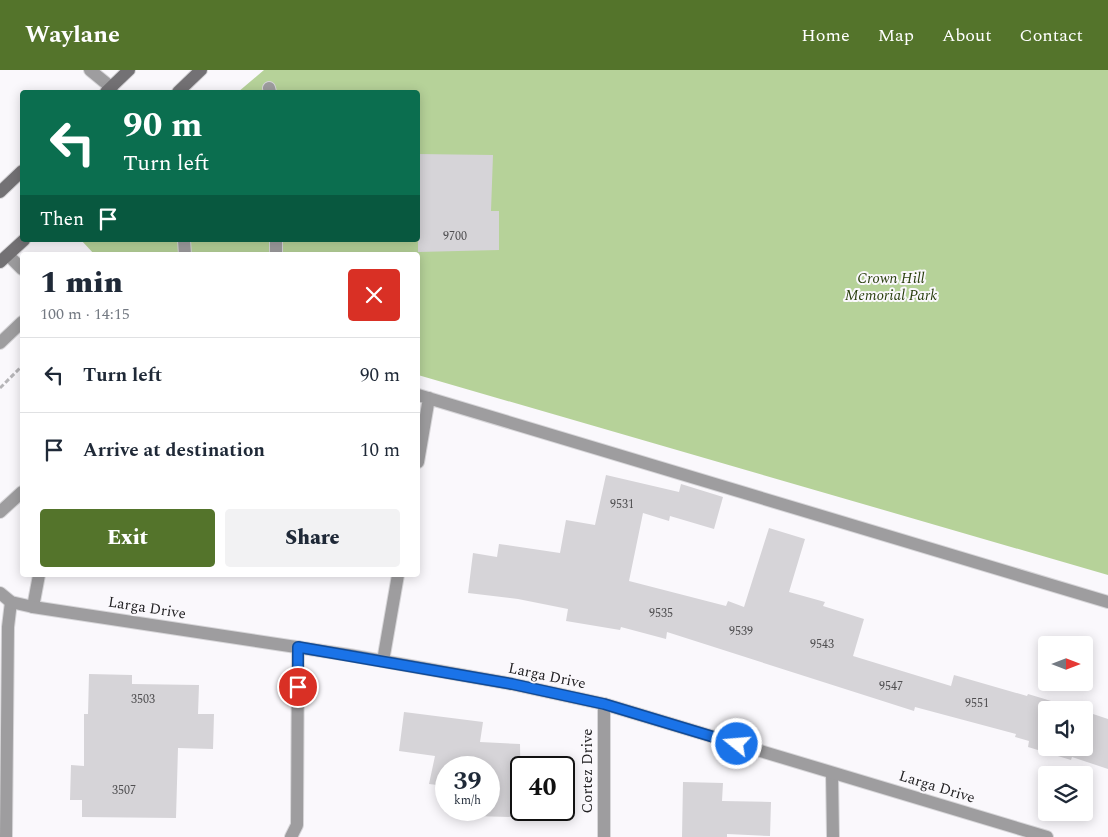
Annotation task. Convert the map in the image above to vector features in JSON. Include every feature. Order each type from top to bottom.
[{"type":"main road","points":[[113,90],[129,70]]},
{"type":"main road","points":[[180,90],[201,70]]},
{"type":"main road","points":[[0,192],[20,173]]},
{"type":"main road","points":[[4,259],[22,242]]},
{"type":"street","points":[[90,70],[111,90]]},
{"type":"street","points":[[4,259],[20,268]]},
{"type":"street","points":[[0,343],[20,324]]},
{"type":"street","points":[[420,436],[423,397],[1108,602]]},
{"type":"street","points":[[0,512],[20,494]]},
{"type":"street","points":[[33,607],[40,577]]},
{"type":"street","points":[[383,661],[398,577]]},
{"type":"street","name":"Larga Drive","points":[[0,593],[11,602],[33,607],[383,661],[512,684],[604,704],[1047,837]]},
{"type":"street","points":[[6,837],[4,699],[11,602]]},
{"type":"street","points":[[291,837],[297,825],[298,647]]},
{"type":"street","name":"Cortez Drive","points":[[604,704],[604,837]]},
{"type":"street","points":[[832,773],[833,837]]},
{"type":"path","points":[[0,388],[20,368]]},
{"type":"green space","name":"Crown Hill Memorial Park","points":[[264,70],[1108,70],[1108,575],[420,376],[420,252],[92,252],[83,242],[420,242],[420,90],[240,90]]},
{"type":"building","points":[[420,154],[493,155],[491,211],[499,211],[499,250],[418,252],[418,242],[420,242]]},
{"type":"building","points":[[606,475],[679,492],[681,484],[723,497],[714,529],[670,516],[669,521],[643,513],[629,581],[726,606],[728,601],[744,607],[769,528],[805,539],[789,592],[825,602],[823,606],[864,619],[853,656],[951,686],[954,675],[1051,701],[1038,701],[1038,750],[1028,747],[1029,741],[1015,737],[1016,734],[915,707],[914,711],[667,632],[666,639],[621,627],[620,630],[566,621],[568,609],[518,599],[468,593],[473,553],[497,557],[499,544],[560,553],[566,520],[595,525]]},
{"type":"building","points":[[89,674],[132,675],[132,684],[199,685],[198,714],[214,714],[213,749],[178,748],[176,818],[82,817],[82,800],[70,800],[71,765],[84,766],[84,714],[88,714]]},
{"type":"building","points":[[404,712],[483,722],[480,742],[520,744],[520,756],[510,756],[510,817],[500,817],[500,756],[435,756],[399,751]]},
{"type":"building","points":[[1093,714],[1108,719],[1108,769],[1072,757],[1071,760],[1058,756],[1093,756]]},
{"type":"building","points":[[435,756],[435,785],[429,784]]},
{"type":"building","points":[[683,782],[723,783],[722,801],[771,802],[770,836],[727,834],[727,837],[682,837]]},
{"type":"route","points":[[298,687],[298,647],[512,684],[604,704],[737,744]]}]
